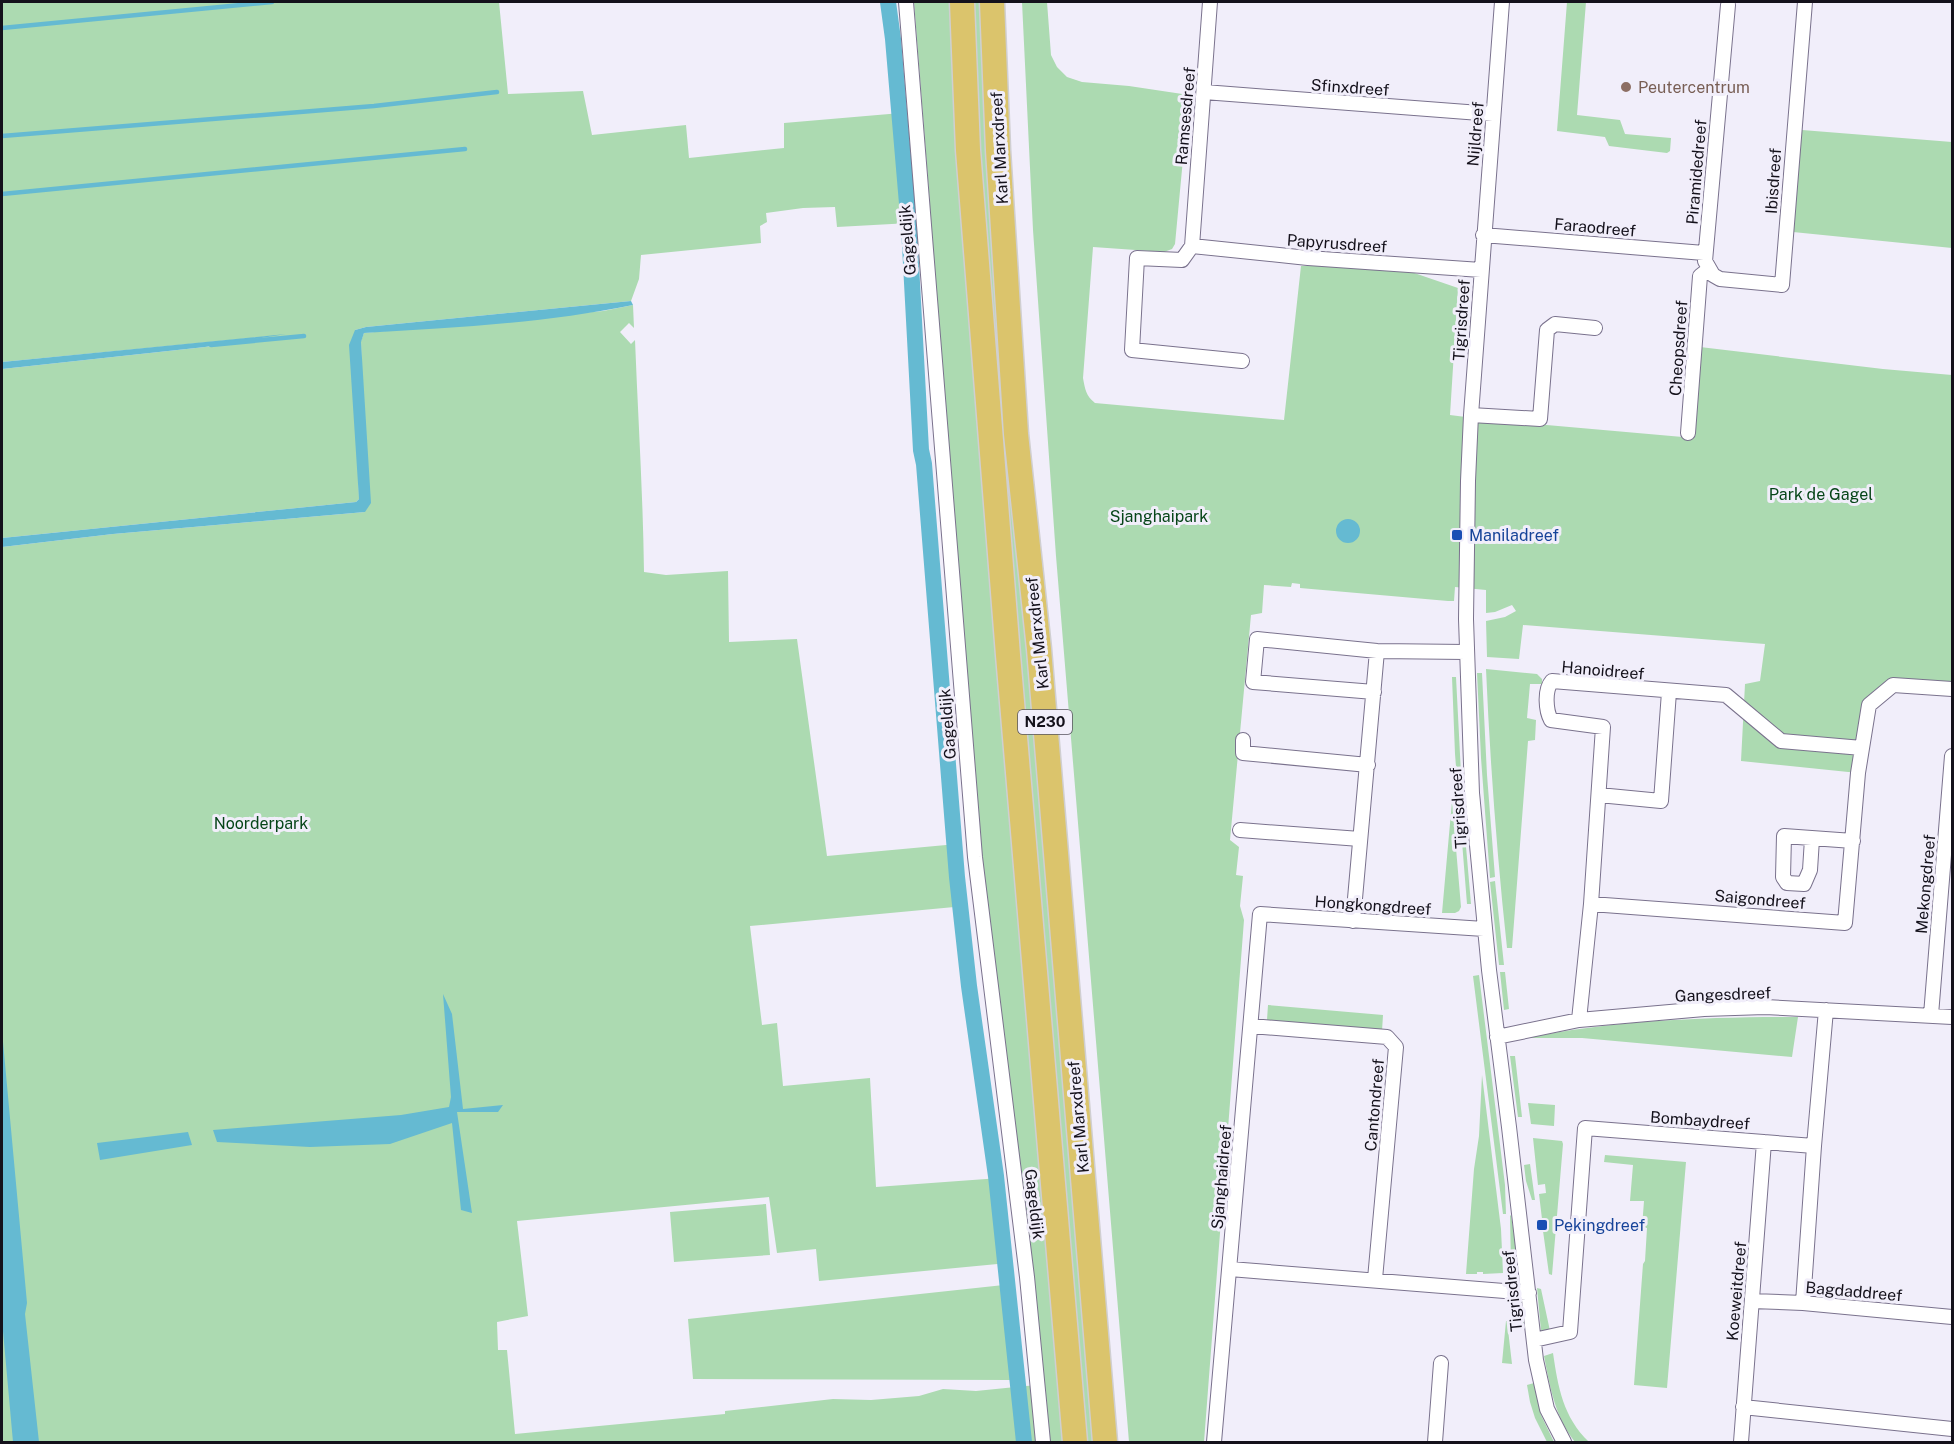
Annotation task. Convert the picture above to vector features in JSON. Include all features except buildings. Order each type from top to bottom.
[{"type":"highway","name":"Karl Marxdreef","points":[[962,2],[970,174],[1008,656],[1075,1443]]},
{"type":"highway","name":"Karl Marxdreef","points":[[992,2],[998,150],[1016,434],[1041,672],[1105,1443]]},
{"type":"street","name":"Gageldijk","points":[[906,2],[911,91],[975,857],[1027,1277],[1042,1443]]},
{"type":"street","name":"Ramsesdreef","points":[[1192,240],[1210,2]]},
{"type":"street","name":"Nijldreef","points":[[1481,270],[1502,2]]},
{"type":"street","name":"Ibisdreef","points":[[1709,269],[1720,279],[1782,285],[1805,2]]},
{"type":"street","name":"Piramidedreef","points":[[1709,269],[1704,253],[1728,5]]},
{"type":"street","name":"Sfinxdreef","points":[[1204,92],[1493,114]]},
{"type":"street","name":"Faraodreef","points":[[1483,235],[1704,253]]},
{"type":"street","name":"Papyrusdreef","points":[[1192,240],[1308,258],[1481,270]]},
{"type":"street","points":[[1192,240],[1182,260],[1137,258],[1132,350],[1242,361]]},
{"type":"street","name":"Cheopsdreef","points":[[1688,433],[1700,276],[1709,269]]},
{"type":"street","name":"Tigrisdreef","points":[[1481,270],[1468,481],[1466,652],[1472,792],[1484,929],[1538,1371],[1547,1409],[1564,1443]]},
{"type":"street","points":[[1471,415],[1540,420],[1547,330],[1555,324],[1595,328]]},
{"type":"street","points":[[1374,692],[1253,682],[1257,639],[1377,651],[1466,652]]},
{"type":"street","points":[[1353,921],[1377,651]]},
{"type":"street","name":"Hanoidreef","points":[[1579,1020],[1591,904],[1603,727],[1551,720],[1547,714],[1548,685],[1551,681],[1726,695],[1781,741],[1862,748]]},
{"type":"street","name":"Saigondreef","points":[[1591,904],[1845,923],[1862,748],[1869,705],[1893,685],[1953,689]]},
{"type":"street","points":[[1599,795],[1661,801],[1669,692]]},
{"type":"street","points":[[1243,740],[1243,753],[1368,765]]},
{"type":"street","name":"Mekongdreef","points":[[1931,1015],[1953,756]]},
{"type":"street","points":[[1240,830],[1360,839]]},
{"type":"street","points":[[1812,839],[1853,841]]},
{"type":"street","name":"Hongkongdreef","points":[[1260,914],[1484,929]]},
{"type":"street","name":"Sjanghaidreef","points":[[1214,1443],[1260,914]]},
{"type":"street","name":"Gangesdreef","points":[[1497,1037],[1579,1020],[1704,1009],[1765,1008],[1953,1017]]},
{"type":"street","points":[[1803,1303],[1826,1010]]},
{"type":"street","name":"Cantondreef","points":[[1251,1026],[1387,1037],[1396,1047],[1375,1279]]},
{"type":"street","name":"Tigrisdreef","points":[[1534,1340],[1570,1332],[1585,1128]]},
{"type":"street","name":"Bombaydreef","points":[[1585,1128],[1814,1146]]},
{"type":"street","name":"Koeweitdreef","points":[[1741,1443],[1764,1142]]},
{"type":"street","points":[[1230,1269],[1529,1293]]},
{"type":"street","name":"Bagdaddreef","points":[[1752,1301],[1803,1303],[1953,1317]]},
{"type":"street","points":[[1435,1443],[1441,1363]]},
{"type":"street","points":[[1743,1407],[1953,1429]]},
{"type":"green space","points":[[2,2],[499,2],[508,94],[583,91],[592,135],[686,125],[689,158],[784,148],[784,123],[901,113],[910,223],[837,227],[835,207],[766,213],[767,222],[760,226],[761,243],[641,255],[639,279],[631,301],[366,327],[355,330],[359,499],[356,502],[2,538],[2,369],[205,347],[271,336],[2,362]]},
{"type":"green space","points":[[914,2],[953,2],[962,213],[971,347],[1066,1442],[1050,1442],[1028,1226],[999,1017],[979,831],[941,371]]},
{"type":"green space","points":[[969,2],[985,2],[1096,1442],[1077,1442],[978,195]]},
{"type":"green space","points":[[1022,2],[1047,2],[1051,55],[1057,67],[1067,77],[1082,82],[1189,95],[1175,244],[1172,249],[1164,252],[1093,247],[1083,378],[1086,392],[1095,403],[1284,420],[1301,266],[1307,266],[1308,258],[1388,264],[1458,288],[1450,415],[1694,438],[1700,347],[1952,375],[1952,689],[1893,685],[1869,705],[1858,773],[1741,761],[1745,684],[1760,681],[1765,644],[1523,625],[1519,659],[1487,657],[1486,621],[1505,617],[1516,611],[1512,605],[1486,613],[1486,590],[1455,587],[1454,601],[1448,601],[1300,588],[1300,584],[1292,583],[1291,587],[1264,585],[1262,613],[1251,615],[1230,840],[1239,847],[1236,875],[1243,876],[1240,906],[1244,920],[1204,1442],[1129,1442],[1056,556],[1033,230]]},
{"type":"green space","points":[[1567,2],[1586,2],[1577,115],[1620,120],[1625,134],[1671,138],[1670,151],[1667,153],[1609,146],[1605,137],[1557,131]]},
{"type":"green space","points":[[1802,130],[1952,142],[1952,248],[1793,232]]},
{"type":"green space","name":"Noorderpark","points":[[633,305],[634,328],[629,323],[620,332],[631,344],[635,340],[644,572],[666,575],[728,571],[729,642],[797,639],[827,856],[957,844],[965,906],[750,926],[762,1025],[777,1023],[783,1086],[870,1078],[876,1187],[1000,1178],[1008,1263],[819,1281],[816,1249],[777,1253],[769,1197],[517,1221],[528,1316],[497,1322],[498,1350],[507,1350],[515,1434],[725,1414],[725,1411],[833,1399],[871,1400],[919,1396],[943,1389],[976,1391],[1037,1385],[1043,1442],[2,1442],[2,547],[113,534],[365,512],[361,341],[364,333],[603,311]]},
{"type":"green space","points":[[1486,669],[1537,674],[1542,679],[1542,684],[1530,684],[1527,718],[1536,720],[1535,740],[1528,741],[1512,948],[1507,948],[1500,878]]},
{"type":"green space","points":[[1477,673],[1482,673],[1495,877],[1490,878],[1481,758]]},
{"type":"green space","points":[[1452,677],[1456,677],[1463,812],[1471,904],[1467,904],[1455,754]]},
{"type":"green space","points":[[1452,801],[1461,907],[1455,913],[1442,913]]},
{"type":"green space","points":[[1495,881],[1504,965],[1499,965],[1490,882]]},
{"type":"green space","points":[[1500,972],[1505,972],[1509,1009],[1504,1010]]},
{"type":"green space","points":[[1479,975],[1505,1185],[1506,1214],[1503,1214],[1473,976]]},
{"type":"green space","points":[[1268,1005],[1383,1015],[1382,1031],[1267,1020]]},
{"type":"green space","points":[[1798,1017],[1792,1057],[1582,1038],[1527,1038],[1628,1023]]},
{"type":"green space","points":[[1510,1056],[1515,1056],[1522,1117],[1518,1117]]},
{"type":"green space","points":[[1482,1075],[1501,1229],[1503,1273],[1466,1274],[1474,1169],[1479,1136]]},
{"type":"green space","points":[[1528,1103],[1555,1105],[1554,1126],[1531,1124]]},
{"type":"green space","points":[[1533,1138],[1562,1141],[1563,1144],[1552,1275],[1549,1274],[1543,1231],[1547,1230],[1545,1219],[1542,1219],[1539,1194],[1546,1193],[1545,1184],[1538,1185]]},
{"type":"green space","points":[[1605,1155],[1686,1162],[1667,1388],[1634,1385],[1647,1228],[1642,1227],[1644,1201],[1630,1201],[1633,1165],[1604,1162]]},
{"type":"green space","points":[[1530,1164],[1535,1200],[1532,1200],[1526,1181],[1524,1165]]},
{"type":"green space","points":[[766,1204],[770,1255],[674,1262],[670,1212]]},
{"type":"green space","points":[[1510,1216],[1519,1266],[1511,1267]]},
{"type":"green space","points":[[1013,1284],[1023,1376],[1012,1380],[693,1379],[688,1319]]},
{"type":"green space","points":[[1537,1288],[1541,1289],[1550,1331],[1541,1331]]},
{"type":"green space","points":[[1523,1299],[1526,1326],[1521,1326],[1516,1300]]},
{"type":"green space","points":[[1507,1321],[1512,1364],[1502,1363]]},
{"type":"green space","points":[[1553,1353],[1563,1401],[1573,1422],[1589,1442],[1575,1442],[1558,1412],[1544,1356]]},
{"type":"green space","points":[[1534,1383],[1541,1415],[1554,1442],[1547,1442],[1535,1418],[1527,1385]]},
{"type":"water","points":[[631,301],[633,305],[533,320],[364,333],[361,342],[371,503],[365,512],[113,534],[2,547],[2,538],[356,502],[359,499],[349,345],[355,330],[366,327]]},
{"type":"water","points":[[286,334],[205,347],[2,369],[2,362]]},
{"type":"water","points":[[1348,519],[1353,520],[1359,526],[1359,536],[1353,542],[1348,543],[1343,542],[1337,536],[1336,531],[1337,526],[1343,520]]},
{"type":"water","points":[[443,994],[452,1014],[463,1109],[503,1105],[498,1112],[457,1112],[472,1213],[461,1210],[452,1123],[390,1144],[310,1147],[217,1142],[213,1130],[401,1115],[449,1107],[451,1097]]},
{"type":"water","points":[[2,1031],[27,1303],[25,1314],[39,1442],[13,1442],[2,1320]]},
{"type":"water","points":[[188,1132],[192,1145],[100,1160],[97,1143]]},
{"type":"waterway","points":[[2,28],[272,2]]},
{"type":"waterway","points":[[888,2],[909,227],[921,450],[924,464],[957,877],[969,986],[996,1176],[1024,1442]]},
{"type":"waterway","points":[[2,136],[374,106],[497,92]]},
{"type":"waterway","points":[[2,194],[465,149]]},
{"type":"waterway","points":[[211,345],[304,336]]},
{"type":"place","name":"Peutercentrum","points":[[1626,87]]},
{"type":"place","name":"Maniladreef","points":[[1457,535]]},
{"type":"place","name":"Pekingdreef","points":[[1542,1225]]},
{"type":"park label","name":"Park de Gagel","points":[[1821,494]]},
{"type":"park label","name":"Sjanghaipark","points":[[1159,516]]}]
